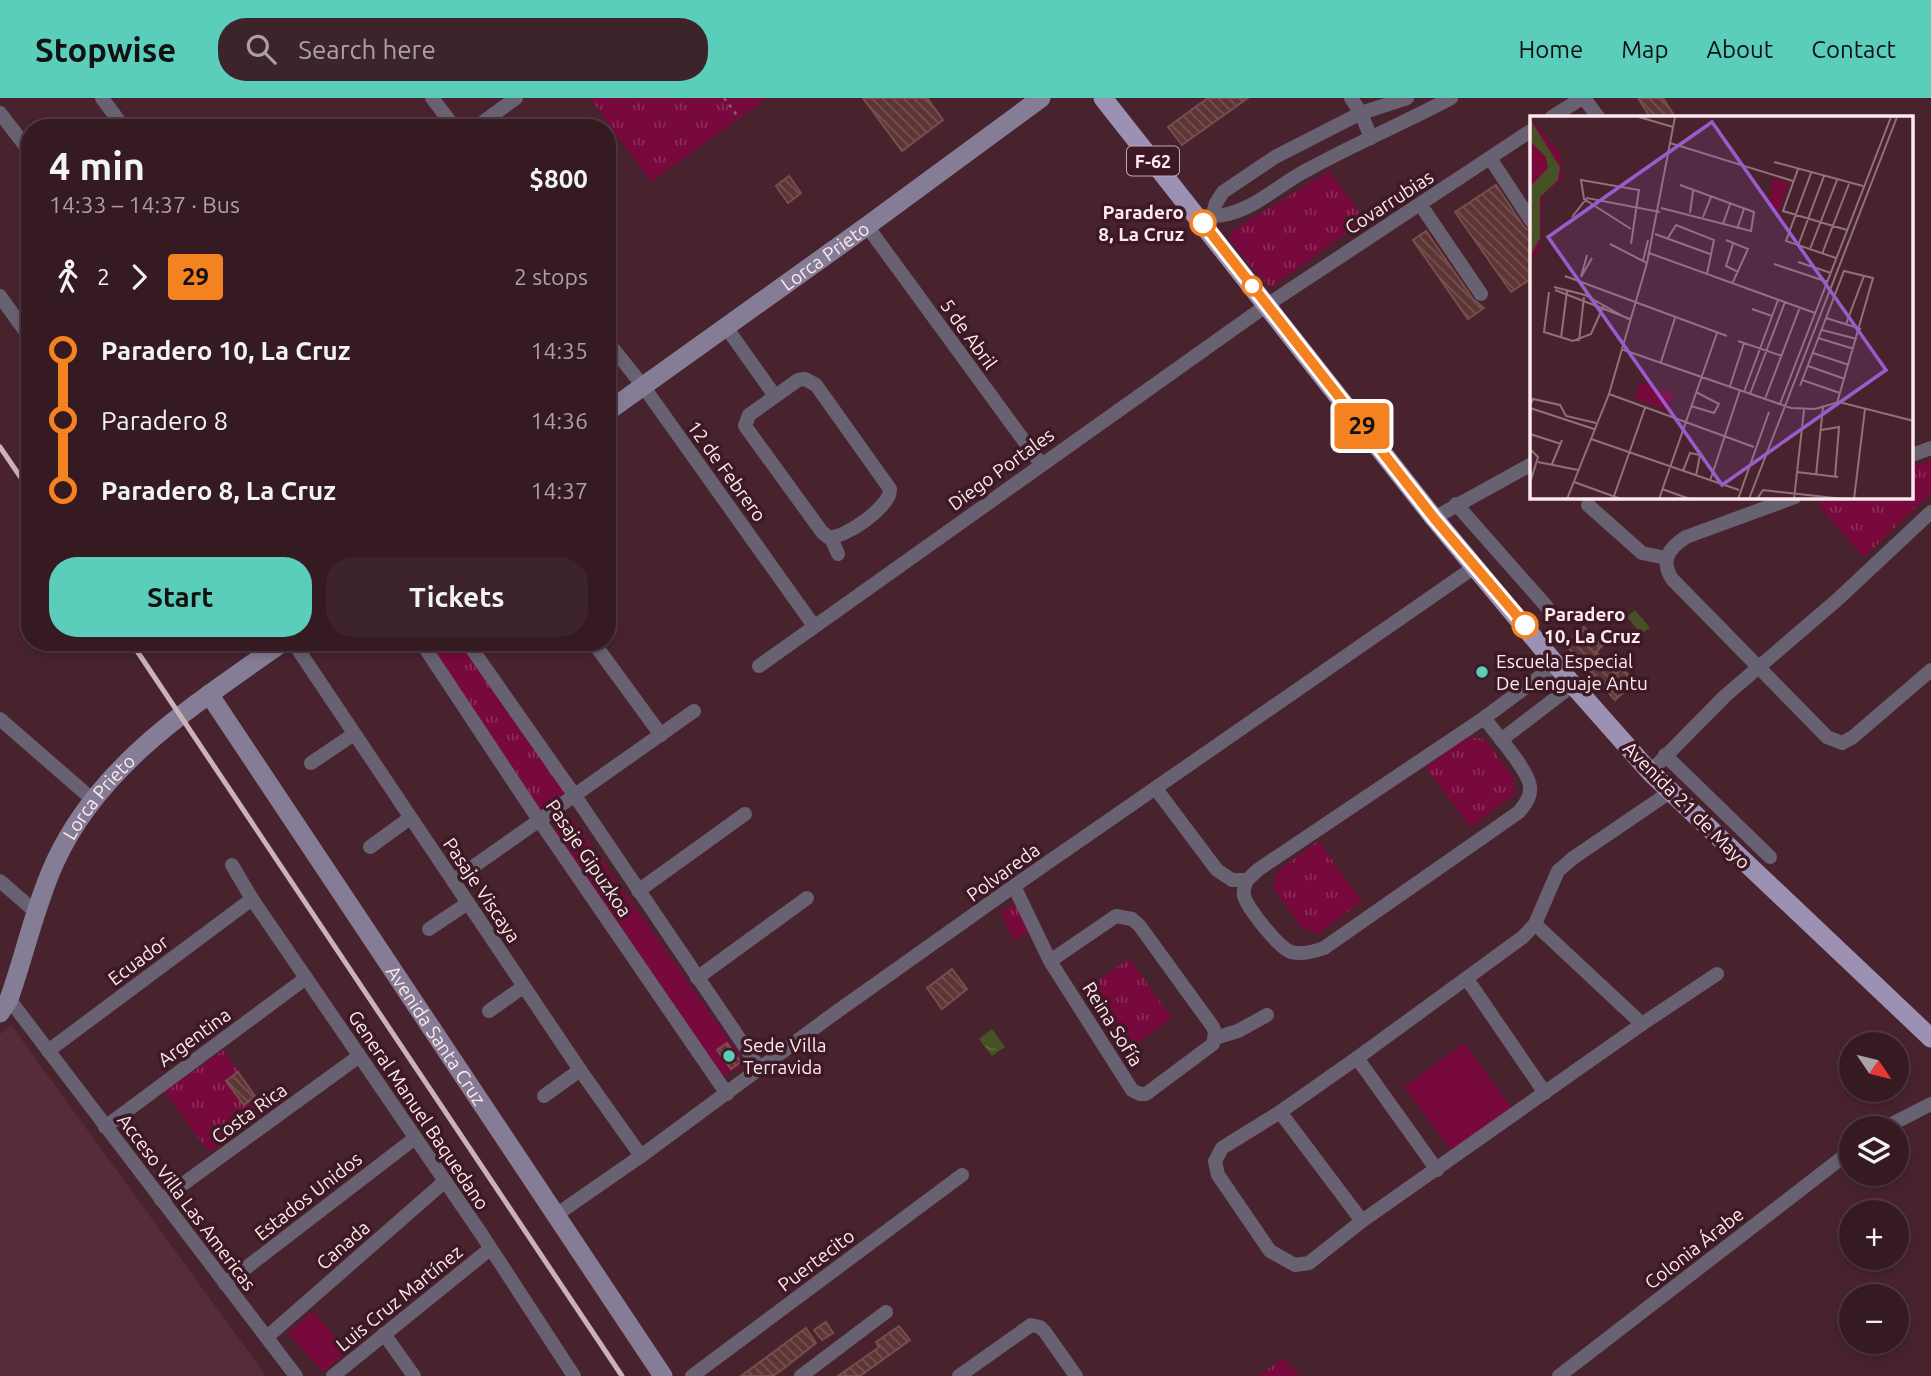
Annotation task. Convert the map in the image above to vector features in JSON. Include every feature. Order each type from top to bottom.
[{"type":"main road","name":"Lorca Prieto","points":[[616,406],[1041,98]]},
{"type":"main road","name":"F-62","points":[[1103,98],[1208,220]]},
{"type":"main road","name":"Avenida 21 de Mayo","points":[[1208,220],[1267,305],[1434,518],[1573,685],[1670,792],[1931,1038]]},
{"type":"main road","name":"Lorca Prieto","points":[[5,1006],[55,862],[93,800],[149,740],[269,651]]},
{"type":"main road","name":"Avenida Santa Cruz","points":[[209,694],[663,1376]]},
{"type":"street","points":[[102,98],[117,119]]},
{"type":"street","points":[[432,98],[448,119]]},
{"type":"street","points":[[487,119],[516,98]]},
{"type":"street","points":[[1351,98],[1361,113],[1371,138]]},
{"type":"street","points":[[1208,220],[1223,192],[1275,157],[1361,113],[1407,98]]},
{"type":"street","points":[[1208,220],[1239,212],[1305,171],[1451,98]]},
{"type":"street","points":[[1554,116],[1583,98],[1597,116]]},
{"type":"street","points":[[0,113],[21,140]]},
{"type":"street","name":"Covarrubias","points":[[1267,305],[1530,131]]},
{"type":"street","points":[[1490,158],[1530,219]]},
{"type":"street","points":[[1420,204],[1481,294]]},
{"type":"street","name":"5 de Abril","points":[[867,226],[1041,464]]},
{"type":"street","points":[[0,296],[21,325]]},
{"type":"street","name":"Diego Portales","points":[[759,666],[1267,305]]},
{"type":"street","points":[[726,327],[775,396]]},
{"type":"street","name":"12 de Febrero","points":[[616,352],[814,625]]},
{"type":"street","points":[[798,380],[811,381],[888,485],[890,494],[885,504],[847,532],[840,537],[831,537],[822,532],[745,426],[749,415],[798,380]]},
{"type":"street","points":[[1913,455],[1931,448]]},
{"type":"street","points":[[1434,518],[1530,465]]},
{"type":"street","points":[[1790,499],[1686,537],[1672,545],[1666,558],[1666,569],[1672,579],[1827,737],[1842,743],[1853,737],[1931,670]]},
{"type":"street","points":[[1456,505],[1547,607]]},
{"type":"street","points":[[1588,505],[1642,553],[1666,558]]},
{"type":"street","points":[[1650,772],[1725,696],[1837,600],[1931,512]]},
{"type":"street","points":[[831,537],[838,554]]},
{"type":"street","name":"Polvareda","points":[[556,1215],[1014,886],[1476,566]]},
{"type":"street","name":"Pasaje Viscaya","points":[[299,651],[523,987],[641,1156]]},
{"type":"street","name":"Pasaje Gipuzkoa","points":[[427,651],[727,1094]]},
{"type":"street","name":"Pasaje Gipuzkoa","points":[[473,651],[760,1069]]},
{"type":"street","points":[[600,651],[661,735]]},
{"type":"street","points":[[1484,718],[1529,778],[1530,795],[1519,812],[1324,948],[1310,953],[1299,953],[1278,945],[1244,898],[1247,880],[1259,869],[1484,718],[1557,664]]},
{"type":"street","points":[[1501,740],[1573,685]]},
{"type":"street","points":[[453,881],[694,711]]},
{"type":"street","points":[[0,719],[93,800]]},
{"type":"street","points":[[311,763],[354,734]]},
{"type":"street","points":[[1665,755],[1770,857]]},
{"type":"street","points":[[1156,789],[1217,870],[1232,880],[1247,880]]},
{"type":"street","points":[[1670,792],[1558,871],[1535,924],[1500,955],[1280,1112],[1222,1148],[1215,1161],[1218,1175],[1270,1251],[1295,1265],[1309,1263],[1362,1222],[1717,974]]},
{"type":"street","points":[[638,891],[745,814]]},
{"type":"street","points":[[370,846],[410,818]]},
{"type":"street","name":"General Manuel Baquedano","points":[[232,865],[252,899],[574,1376]]},
{"type":"street","points":[[0,881],[37,913]]},
{"type":"street","name":"Reina Sofía","points":[[1014,886],[1050,961],[1129,1087],[1137,1093],[1146,1094],[1209,1049],[1215,1038],[1238,1031],[1267,1015]]},
{"type":"street","points":[[697,978],[807,898]]},
{"type":"street","name":"Ecuador","points":[[48,1051],[252,899]]},
{"type":"street","points":[[429,929],[468,903]]},
{"type":"street","points":[[1050,961],[1108,920],[1116,916],[1132,919],[1213,1027],[1215,1038]]},
{"type":"street","points":[[1535,924],[1642,1024]]},
{"type":"street","name":"Argentina","points":[[105,1126],[306,978]]},
{"type":"street","points":[[1466,979],[1545,1093]]},
{"type":"street","points":[[489,1011],[523,987]]},
{"type":"street","name":"Acceso Villa Las Americas","points":[[5,1006],[48,1051],[296,1376]]},
{"type":"street","name":"Costa Rica","points":[[161,1200],[359,1057]]},
{"type":"street","points":[[1357,1058],[1437,1170]]},
{"type":"street","points":[[544,1096],[580,1070]]},
{"type":"street","points":[[1907,1116],[1931,1104]]},
{"type":"street","points":[[1280,1112],[1362,1222]]},
{"type":"street","name":"Estados Unidos","points":[[225,1284],[415,1138]]},
{"type":"street","name":"Colonia Árabe","points":[[1559,1376],[1839,1160]]},
{"type":"street","name":"Puertecito","points":[[692,1376],[962,1175]]},
{"type":"street","name":"Canada","points":[[267,1337],[444,1182]]},
{"type":"street","name":"Luis Cruz Martínez","points":[[333,1376],[490,1249]]},
{"type":"street","points":[[801,1376],[886,1312]]},
{"type":"street","points":[[959,1376],[974,1371],[1026,1327],[1035,1326],[1045,1332],[1076,1376]]},
{"type":"street","points":[[384,1334],[414,1376]]},
{"type":"path","points":[[724,98],[739,118]]},
{"type":"shaded area","points":[[11,1025],[266,1376],[0,1376],[0,1034]]},
{"type":"green space","points":[[590,98],[767,98],[651,182],[616,134],[616,119],[605,119]]},
{"type":"green space","points":[[1329,171],[1365,220],[1270,288],[1229,240],[1232,231]]},
{"type":"green space","points":[[1931,460],[1931,493],[1864,557],[1817,504],[1830,499],[1913,499],[1913,467]]},
{"type":"green space","points":[[427,651],[473,651],[575,796],[539,820]]},
{"type":"green space","points":[[1467,737],[1484,739],[1513,776],[1515,794],[1470,827],[1426,767]]},
{"type":"green space","points":[[573,819],[746,1064],[723,1077],[554,832]]},
{"type":"green space","points":[[1318,841],[1362,901],[1318,934],[1301,927],[1274,889],[1277,872]]},
{"type":"green space","points":[[1025,897],[1039,927],[1013,940],[1001,912]]},
{"type":"green space","points":[[1129,958],[1172,1018],[1132,1047],[1090,987]]},
{"type":"green space","points":[[1464,1043],[1512,1108],[1452,1152],[1404,1087]]},
{"type":"green space","points":[[223,1050],[267,1110],[209,1152],[165,1092]]},
{"type":"green space","points":[[312,1311],[348,1351],[323,1372],[288,1333]]},
{"type":"green space","points":[[1283,1359],[1300,1376],[1257,1376]]},
{"type":"water","points":[[1635,610],[1650,628],[1641,634],[1627,617]]},
{"type":"water","points":[[992,1029],[1005,1047],[992,1056],[979,1039]]},
{"type":"building","points":[[863,98],[927,98],[943,120],[902,151]]},
{"type":"building","points":[[1208,98],[1248,98],[1182,145],[1168,127]]},
{"type":"building","points":[[1638,98],[1663,98],[1674,116],[1649,116]]},
{"type":"building","points":[[789,176],[801,193],[788,203],[776,186]]},
{"type":"building","points":[[1496,185],[1524,227],[1530,232],[1530,279],[1511,292],[1455,212]]},
{"type":"building","points":[[1426,231],[1473,299],[1484,308],[1468,319],[1413,240]]},
{"type":"building","points":[[1584,627],[1602,646],[1596,652],[1616,674],[1622,668],[1635,682],[1615,700],[1565,644]]},
{"type":"building","points":[[952,969],[967,989],[942,1009],[927,988]]},
{"type":"building","name":"Sede Villa Terravida","points":[[727,1043],[741,1062],[731,1069],[717,1050]]},
{"type":"building","points":[[238,1072],[255,1096],[244,1105],[226,1081]]},
{"type":"building","points":[[826,1322],[833,1333],[822,1340],[814,1330]]},
{"type":"building","points":[[899,1326],[910,1340],[860,1376],[838,1376],[879,1347],[876,1342]]},
{"type":"building","points":[[806,1328],[816,1343],[787,1366],[773,1376],[741,1376]]},
{"type":"railway","points":[[0,447],[21,478]]},
{"type":"railway","points":[[137,651],[622,1376]]},
{"type":"bus line","name":"29","points":[[1203,223],[1434,518],[1525,625]]},
{"type":"place","name":"Paradero 8, La Cruz","points":[[1203,223]]},
{"type":"place","name":"Paradero 10, La Cruz","points":[[1525,625]]},
{"type":"place","name":"Escuela Especial De Lenguaje Antu","points":[[1482,672]]},
{"type":"place","name":"Sede Villa Terravida","points":[[729,1056]]}]
